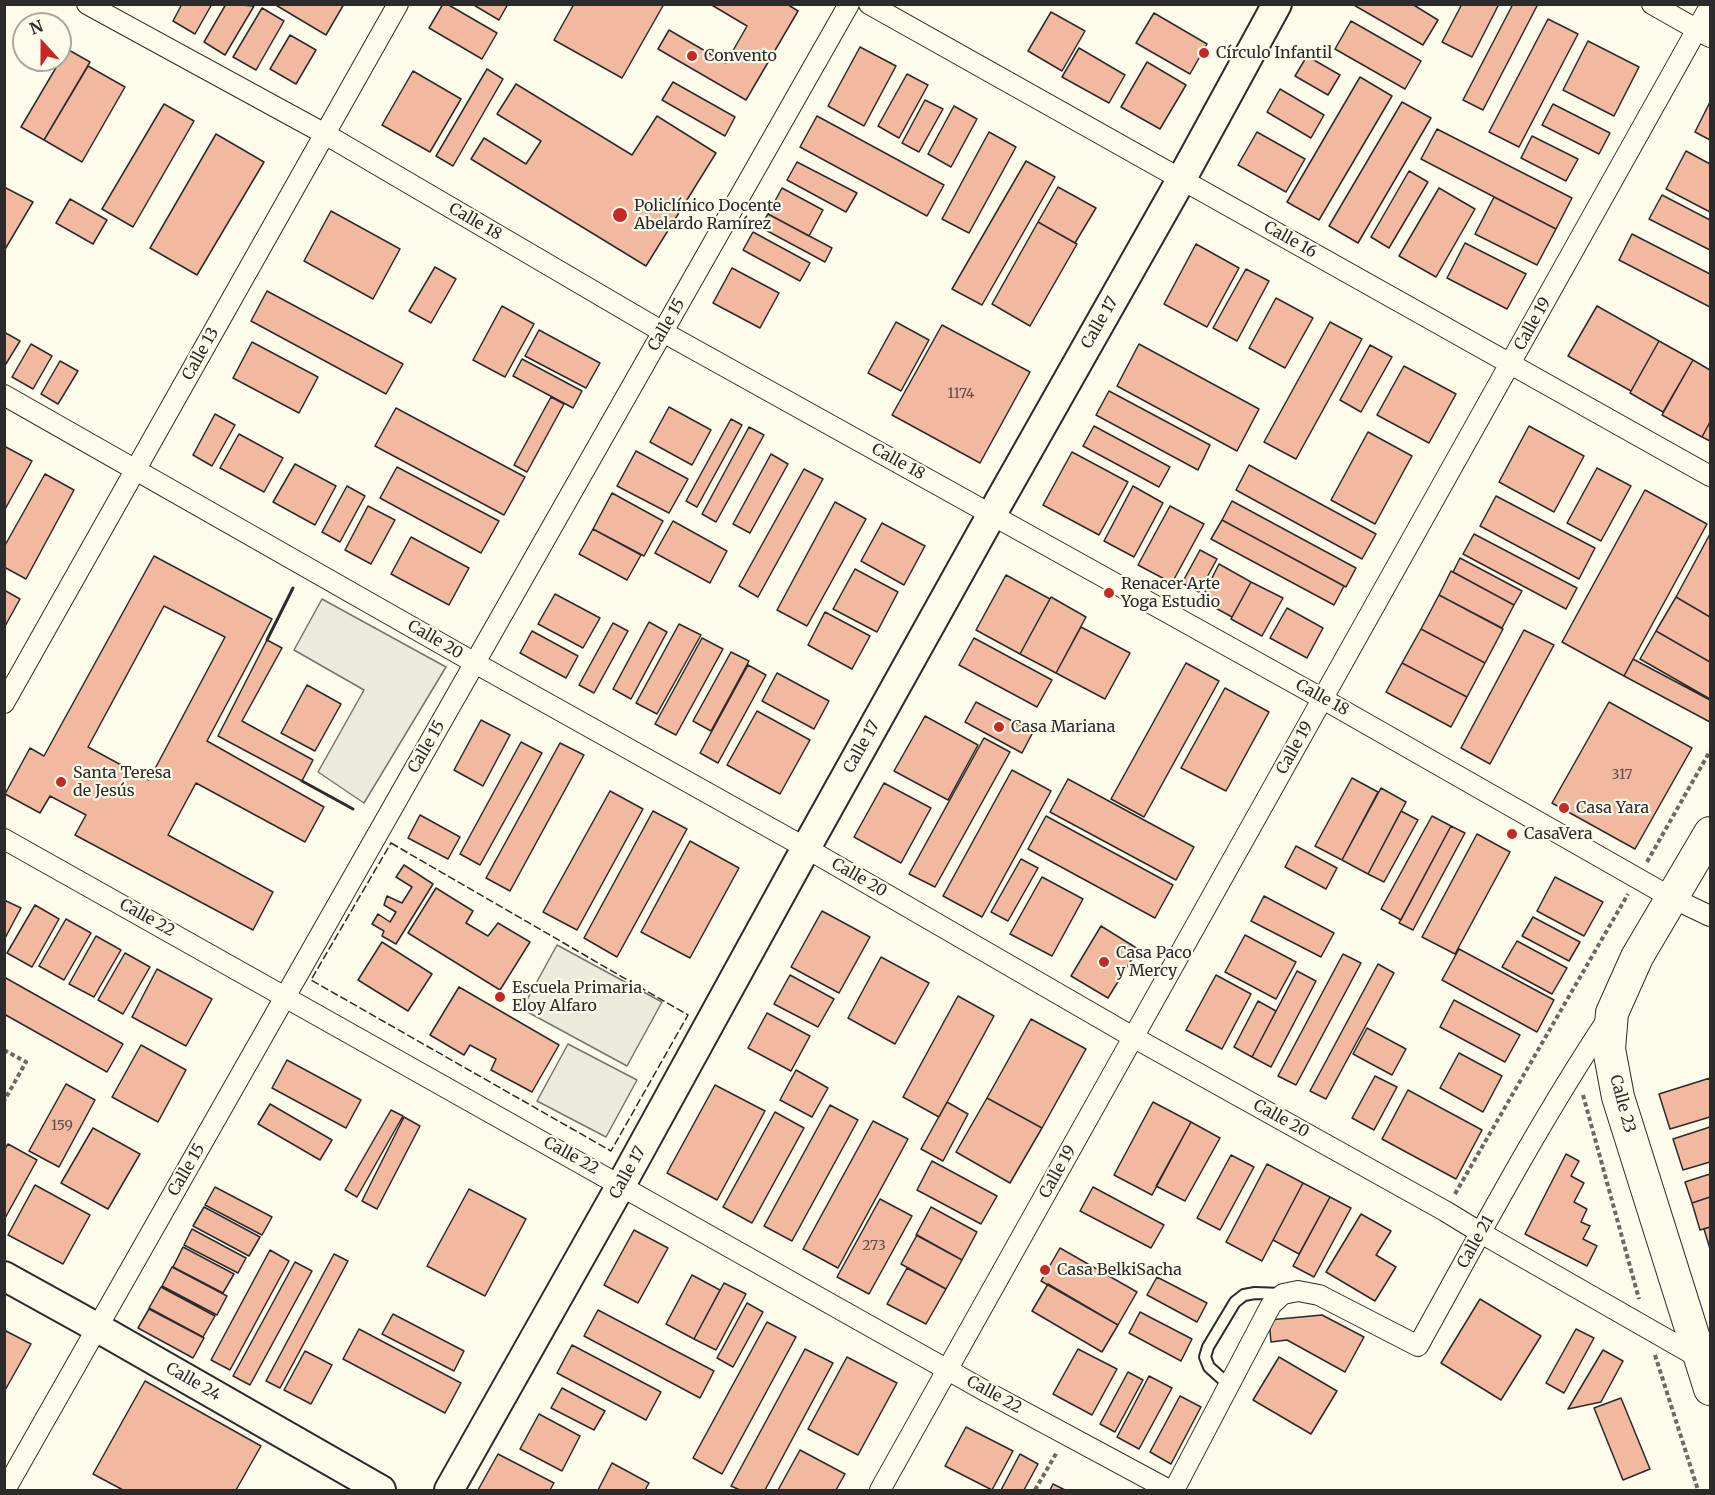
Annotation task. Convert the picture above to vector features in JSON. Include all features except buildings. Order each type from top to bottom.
[{"type":"main road","name":"Calle 23","points":[[1710,833],[1637,957],[1612,1013],[1609,1049],[1618,1097],[1706,1362],[1710,1389]]},
{"type":"street","name":"Calle 18","points":[[87,4],[325,134],[663,332],[1323,699],[1672,898],[1710,916]]},
{"type":"street","name":"Calle 13","points":[[4,703],[398,4]]},
{"type":"street","name":"Calle 15","points":[[5,1491],[849,4]]},
{"type":"street","name":"Calle 16","points":[[869,4],[1710,476]]},
{"type":"street","name":"Calle 17","points":[[449,1491],[1277,4]]},
{"type":"street","points":[[1652,4],[1704,33]]},
{"type":"street","name":"Calle 19","points":[[880,1491],[1510,364],[1704,33],[1710,6]]},
{"type":"street","name":"Calle 20","points":[[4,395],[806,848],[1133,1037],[1445,1211],[1706,1362]]},
{"type":"street","name":"Calle 22","points":[[4,838],[948,1369],[1171,1491]]},
{"type":"street","name":"Calle 21","points":[[1283,1294],[1298,1291],[1320,1295],[1419,1346],[1480,1233],[1575,1068],[1612,1013]]},
{"type":"street","name":"Calle 24","points":[[4,1276],[381,1491]]},
{"type":"street","points":[[1171,1491],[1272,1305],[1283,1294]]},
{"type":"lane","name":"Calle 21","points":[[1229,1385],[1209,1367],[1205,1357],[1208,1347],[1235,1302],[1244,1295],[1283,1294]]},
{"type":"path","points":[[1445,1211],[1710,751]]},
{"type":"path","points":[[4,1050],[26,1062],[4,1101]]},
{"type":"path","points":[[1575,1068],[1646,1326],[1698,1491]]},
{"type":"path","points":[[1035,1491],[1066,1435]]},
{"type":"shaded area","points":[[322,599],[446,667],[364,803],[318,772],[364,690],[294,650]]},
{"type":"shaded area","points":[[557,945],[662,1002],[627,1066],[522,1009]]},
{"type":"shaded area","points":[[568,1044],[637,1080],[606,1137],[537,1101]]},
{"type":"fence","points":[[391,843],[688,1015],[611,1151],[311,980],[391,843]]},
{"type":"wall","points":[[267,640],[293,588]]},
{"type":"wall","points":[[302,781],[353,809]]},
{"type":"place","name":"Círculo Infantil","points":[[1204,53]]},
{"type":"place","name":"Convento","points":[[692,56]]},
{"type":"place","name":"Policlínico Docente Abelardo Ramírez","points":[[620,215]]},
{"type":"place","name":"Renacer Arte Yoga Estudio","points":[[1109,593]]},
{"type":"place","name":"Casa Mariana","points":[[999,727]]},
{"type":"place","name":"Santa Teresa de Jesús","points":[[61,782]]},
{"type":"place","name":"Casa Yara","points":[[1564,808]]},
{"type":"place","name":"CasaVera","points":[[1512,834]]},
{"type":"place","name":"Casa Paco y Mercy","points":[[1104,962]]},
{"type":"place","name":"Escuela Primaria Eloy Alfaro","points":[[500,997]]},
{"type":"place","name":"Casa BelkiSacha","points":[[1045,1270]]}]
